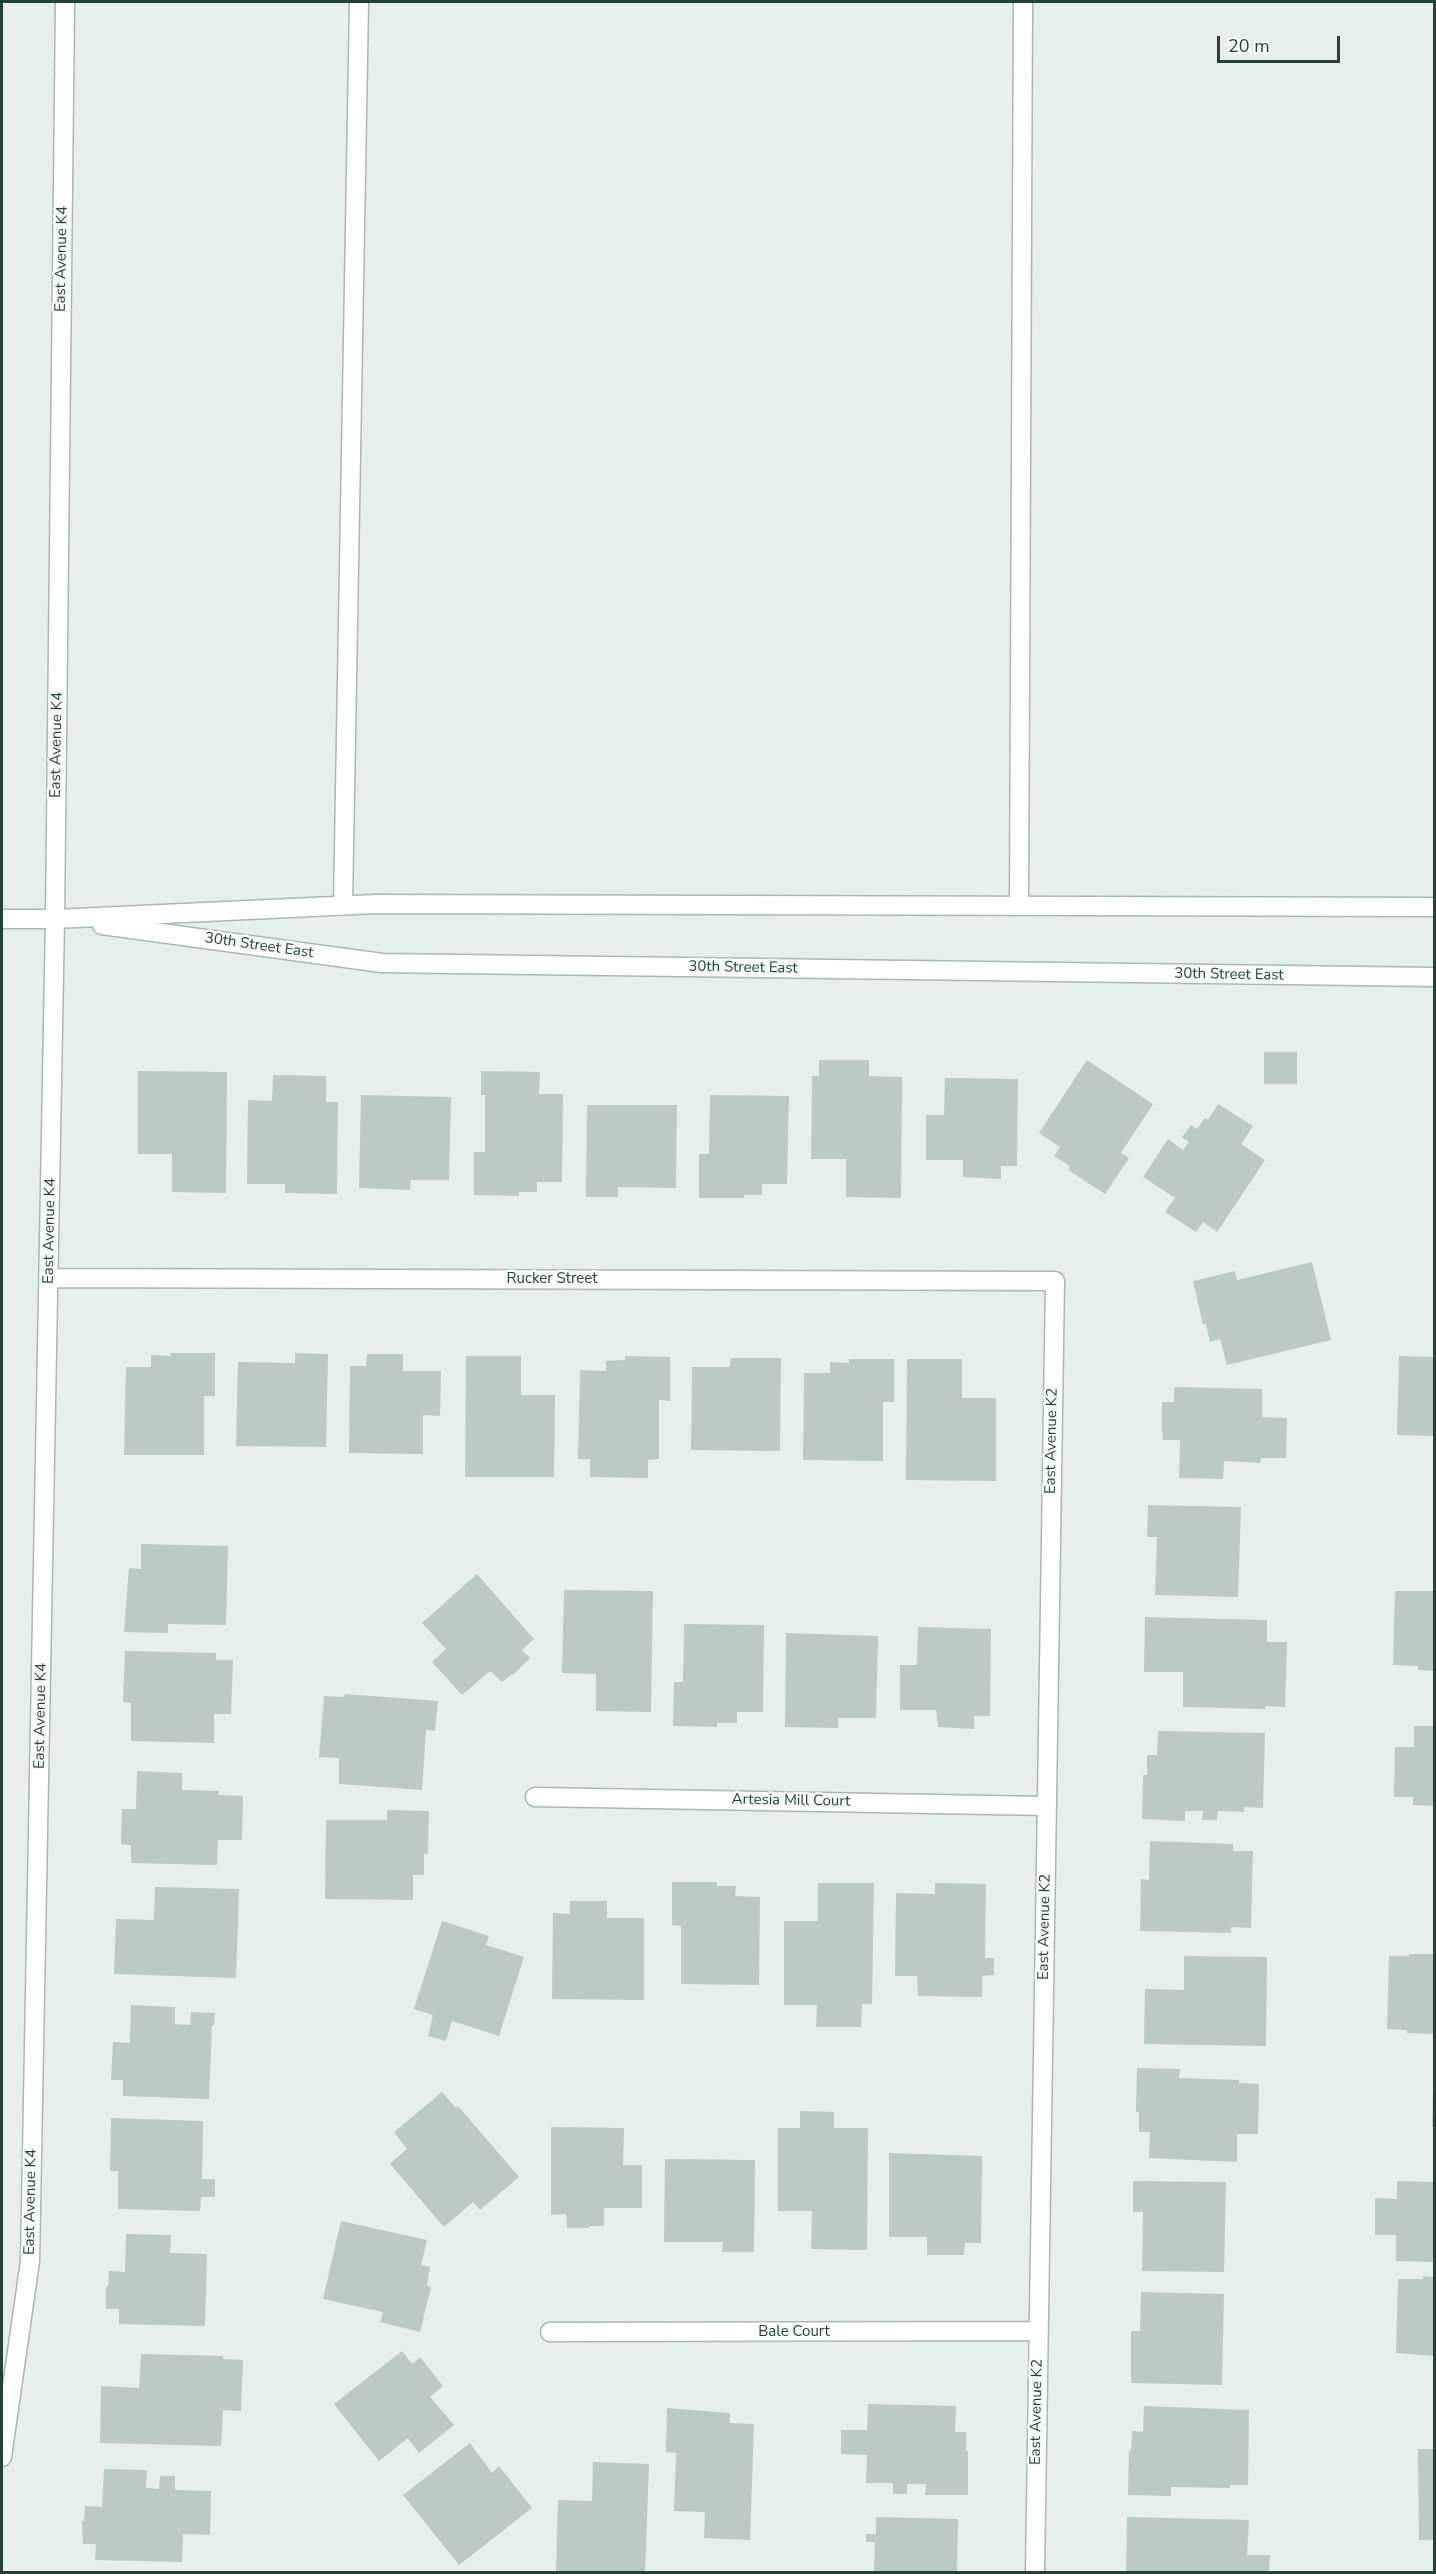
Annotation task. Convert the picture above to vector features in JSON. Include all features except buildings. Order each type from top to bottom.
[{"type":"street","name":"East Avenue K4","points":[[2,2457],[30,2261],[50,1278],[65,2]]},
{"type":"street","points":[[343,905],[359,2]]},
{"type":"street","points":[[1019,905],[1023,2]]},
{"type":"street","name":"30th Street East","points":[[2,919],[55,919],[343,905],[1434,907]]},
{"type":"street","name":"30th Street East","points":[[55,919],[382,963],[1434,977]]},
{"type":"street","name":"Rucker Street","points":[[50,1278],[1055,1281]]},
{"type":"street","name":"East Avenue K2","points":[[1035,2572],[1055,1281]]},
{"type":"street","name":"Artesia Mill Court","points":[[535,1797],[1047,1806]]},
{"type":"street","name":"Bale Court","points":[[550,2332],[1039,2331]]}]
